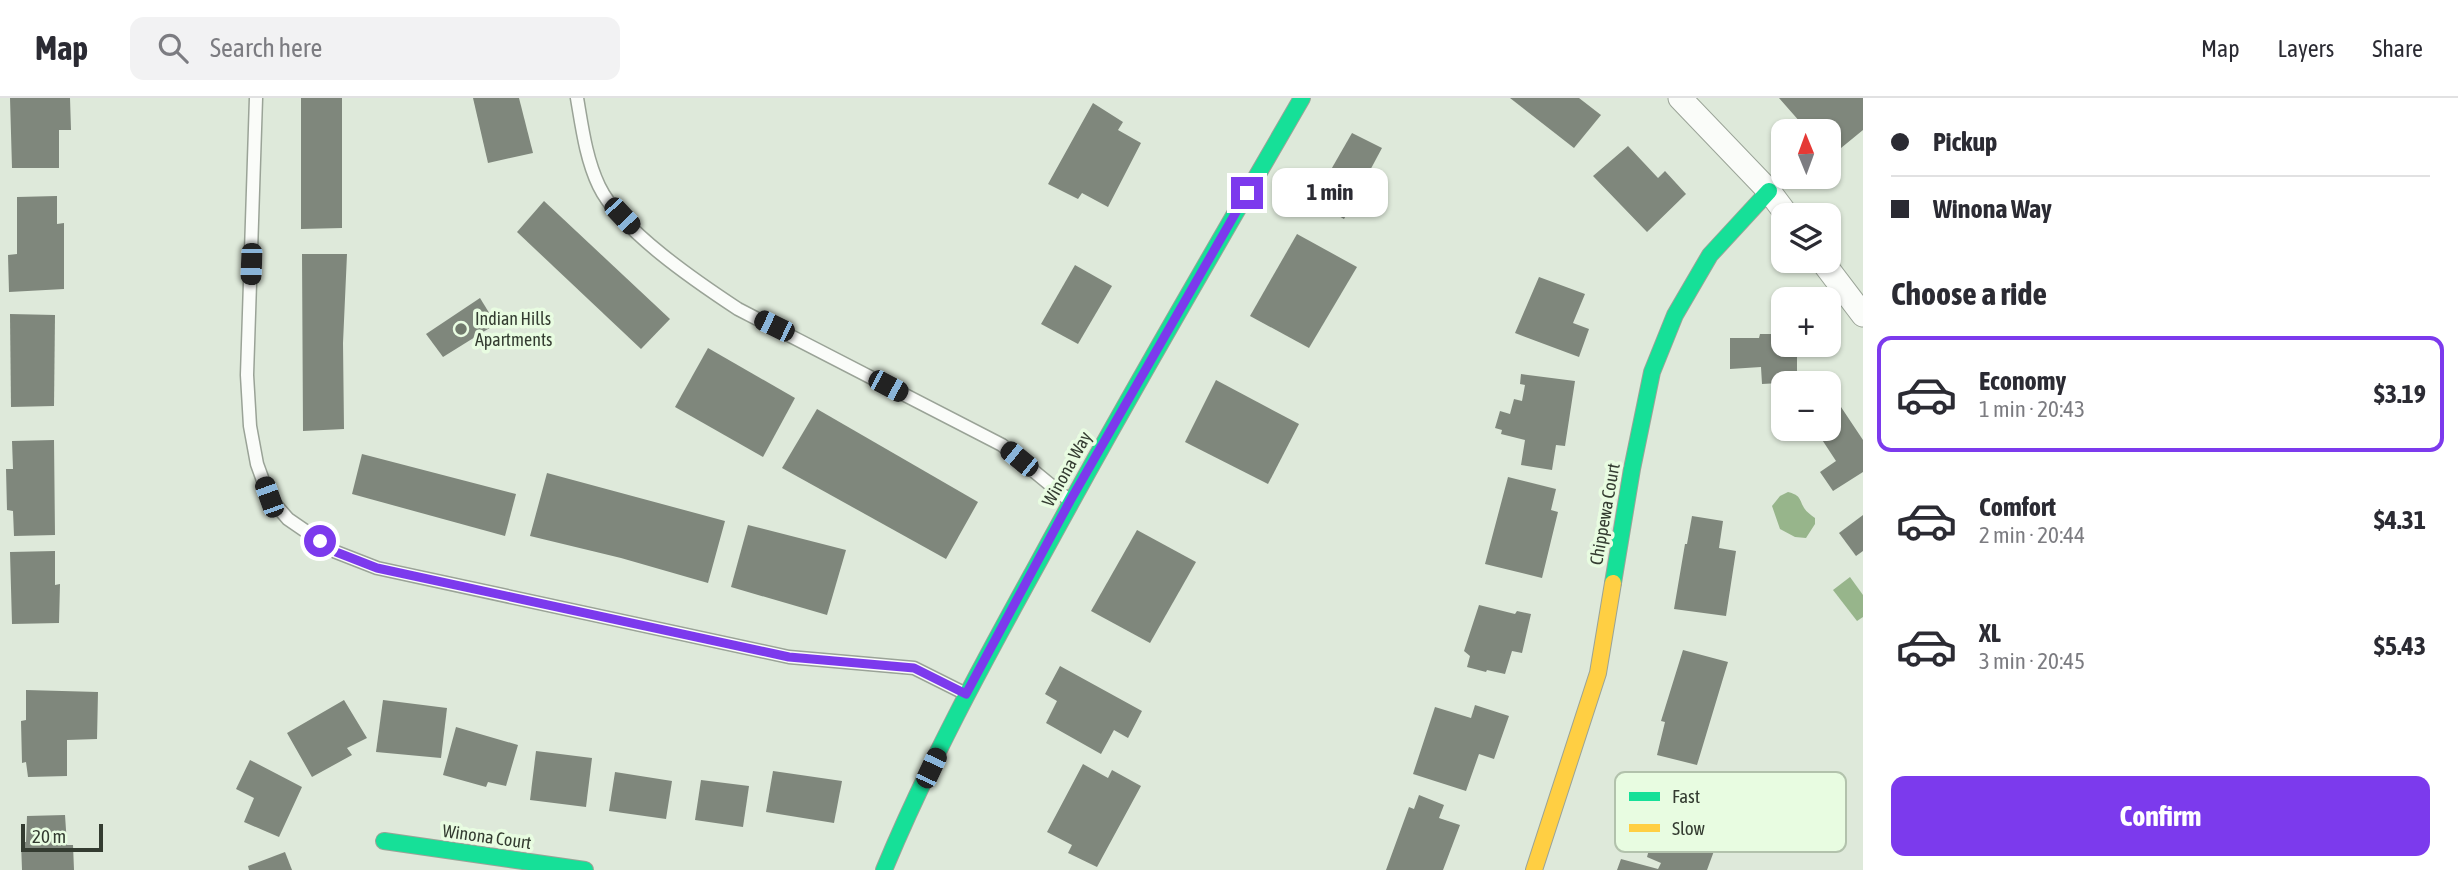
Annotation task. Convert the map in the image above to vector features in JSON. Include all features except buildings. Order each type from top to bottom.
[{"type":"street","name":"Winona Way","points":[[884,870],[966,694],[1070,501],[1302,98]]},
{"type":"street","points":[[1679,98],[1778,203]]},
{"type":"street","name":"Chippewa Court","points":[[1534,870],[1598,673],[1632,469],[1652,372],[1675,315],[1710,256],[1769,191]]},
{"type":"street","points":[[1831,273],[1863,315]]},
{"type":"street","name":"Winona Court","points":[[384,841],[585,870]]},
{"type":"lane","points":[[257,98],[247,375],[250,426],[257,464],[269,497],[288,519],[336,552],[377,568],[789,657],[914,668],[966,694]]},
{"type":"lane","points":[[577,98],[590,163],[599,187],[626,220],[668,259],[738,309],[1002,445],[1070,501]]},
{"type":"shaded area","points":[[1788,492],[1798,497],[1805,510],[1815,518],[1815,524],[1806,538],[1795,537],[1780,529],[1772,506],[1780,496]]},
{"type":"shaded area","points":[[1850,577],[1863,595],[1863,617],[1857,621],[1833,590]]},
{"type":"traffic: fast","points":[[884,870],[938,753],[997,638],[1135,387],[1302,98]]},
{"type":"traffic: fast","points":[[1613,583],[1652,372],[1675,315],[1710,255],[1769,191]]},
{"type":"traffic: fast","points":[[384,841],[585,870]]},
{"type":"traffic: slow","points":[[1534,870],[1598,673],[1613,583]]},
{"type":"place","name":"Indian Hills Apartments","points":[[461,329]]},
{"type":"route","points":[[320,541],[336,552],[377,568],[789,657],[914,668],[966,694],[1070,501],[1247,193]]}]
